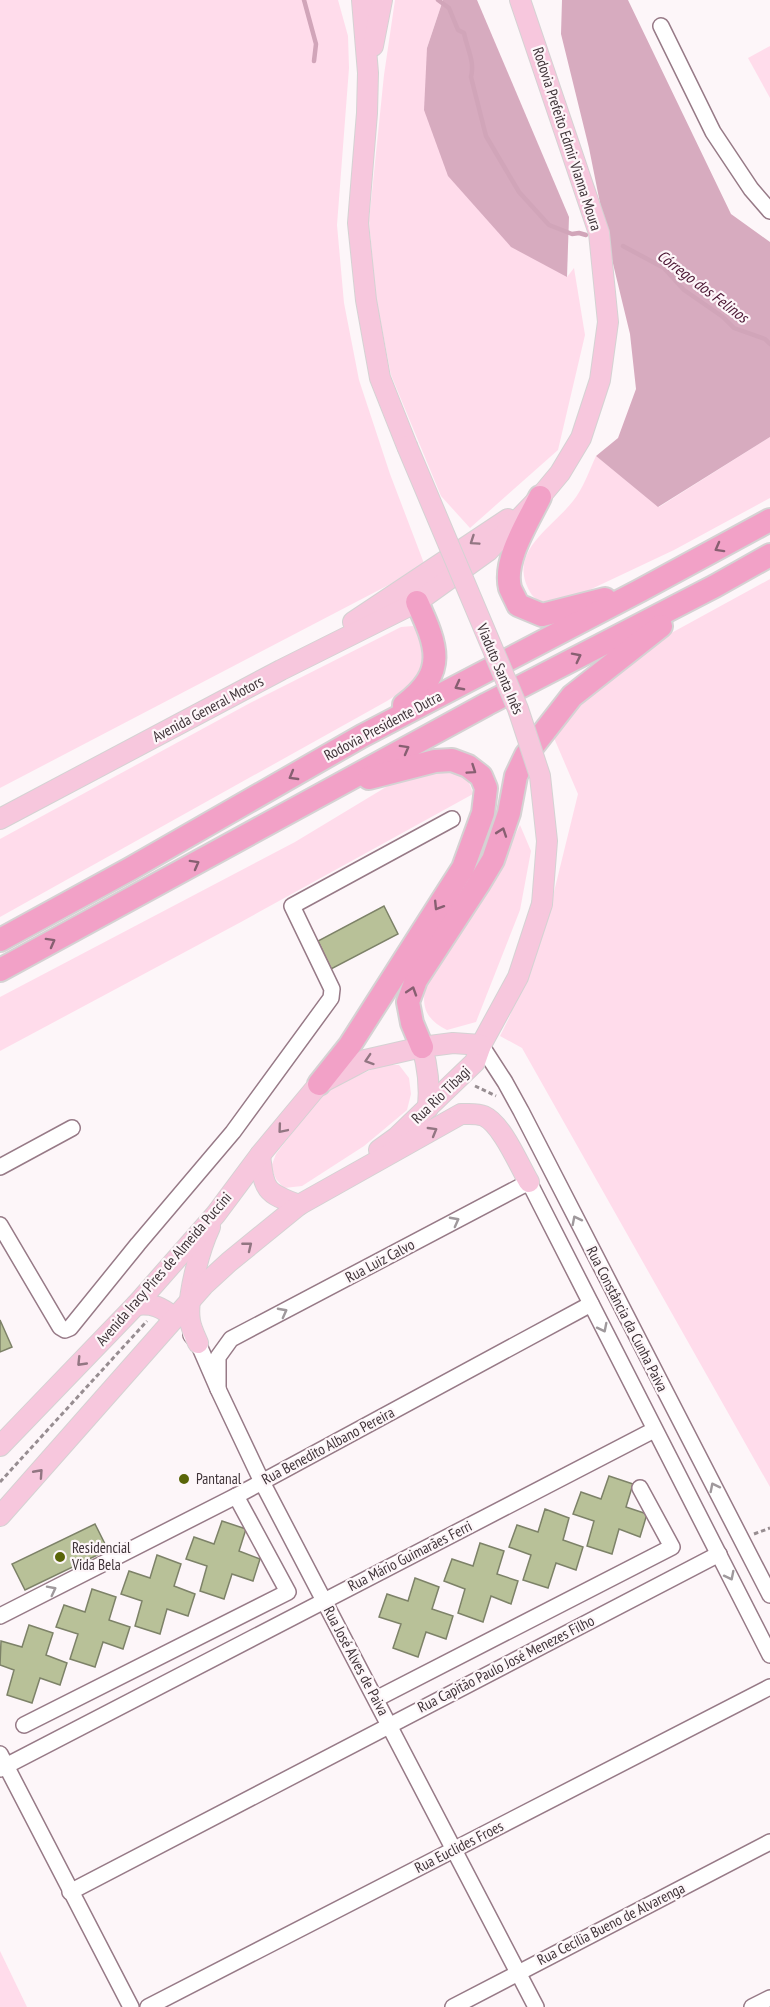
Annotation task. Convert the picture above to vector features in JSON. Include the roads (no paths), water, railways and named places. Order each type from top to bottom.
[{"type":"highway","points":[[540,497],[516,547],[509,571],[510,588],[518,605],[542,615],[641,590]]},
{"type":"highway","name":"Rodovia Presidente Dutra","points":[[0,940],[362,736],[770,520]]},
{"type":"highway","name":"Rodovia Presidente Dutra","points":[[0,970],[487,704],[715,586],[770,555]]},
{"type":"highway","points":[[422,1047],[412,1023],[408,1002],[416,980],[493,860],[509,813],[516,776],[526,754],[572,696],[715,586]]},
{"type":"highway","points":[[362,736],[418,695],[431,678],[435,658],[432,639],[417,602]]},
{"type":"highway","points":[[319,1084],[350,1045],[463,868],[483,813],[486,788],[481,776],[468,766],[452,760],[435,761],[336,787]]},
{"type":"main road","points":[[362,0],[368,72]]},
{"type":"main road","points":[[368,72],[382,0]]},
{"type":"main road","name":"Rodovia Prefeito Edmir Vianna Moura","points":[[417,602],[488,551],[560,473],[581,438],[600,380],[608,322],[599,233],[520,0]]},
{"type":"main road","name":"Viaduto Santa Inês","points":[[368,72],[358,223],[366,300],[380,378],[518,709],[540,776],[547,841],[542,904]]},
{"type":"main road","points":[[281,670],[540,497]]},
{"type":"main road","points":[[417,602],[422,583],[431,570]]},
{"type":"main road","name":"Avenida General Motors","points":[[0,819],[281,670],[417,602]]},
{"type":"main road","name":"Rua Rio Tibagi","points":[[327,1189],[397,1137],[475,1062],[481,1045],[518,977],[542,904]]},
{"type":"main road","points":[[319,1084],[365,1060],[422,1047],[453,1043],[481,1045]]},
{"type":"main road","points":[[422,1047],[428,1065],[430,1091],[428,1108]]},
{"type":"main road","name":"Avenida Iracy Pires de Almeida Puccini","points":[[0,1446],[136,1305],[216,1214],[260,1155],[319,1084]]},
{"type":"main road","points":[[0,1516],[158,1339],[167,1312],[190,1300],[229,1262],[298,1206],[461,1114],[475,1113],[487,1117],[498,1128],[529,1182]]},
{"type":"main road","points":[[260,1155],[263,1181],[271,1193],[298,1206]]},
{"type":"main road","points":[[198,1343],[190,1321],[190,1300],[203,1241],[216,1214]]},
{"type":"main road","points":[[136,1305],[150,1304],[167,1312]]},
{"type":"street","points":[[662,26],[713,132],[751,189],[770,211]]},
{"type":"street","points":[[0,1225],[60,1327],[65,1330],[70,1328],[233,1132],[331,998],[332,989],[292,906],[452,819]]},
{"type":"street","name":"Rua Constância da Cunha Paiva","points":[[481,1045],[521,1112],[770,1595]]},
{"type":"street","points":[[0,1167],[72,1128]]},
{"type":"street","name":"Rua Constância da Cunha Paiva","points":[[529,1182],[770,1655]]},
{"type":"street","name":"Rua Luiz Calvo","points":[[218,1389],[219,1357],[231,1339],[529,1182]]},
{"type":"street","points":[[198,1343],[199,1307],[204,1285]]},
{"type":"street","name":"Rua Benedito Albano Pereira","points":[[0,1616],[236,1496],[591,1305]]},
{"type":"street","name":"Rua José Alves de Paiva","points":[[167,1312],[198,1343],[262,1482],[536,2007]]},
{"type":"street","name":"Rua Mário Guimarães Ferri","points":[[2,1763],[324,1601],[654,1430]]},
{"type":"street","points":[[376,1699],[672,1547],[640,1488]]},
{"type":"street","points":[[24,1725],[288,1592],[236,1496]]},
{"type":"street","name":"Rua Capitão Paulo José Menezes Filho","points":[[70,1892],[388,1724],[719,1554]]},
{"type":"street","name":"Rua Euclides Froes","points":[[148,2007],[770,1687]]},
{"type":"street","points":[[2,1763],[131,2007]]},
{"type":"street","name":"Rua Cecília Bueno de Alvarenga","points":[[453,2007],[770,1842]]},
{"type":"street","points":[[752,2007],[770,1998]]},
{"type":"waterway","points":[[304,0],[316,44],[314,61]]},
{"type":"waterway","name":"Córrego dos Felinos","points":[[438,0],[449,8],[458,30],[464,33],[471,60],[471,77],[486,136],[519,192],[549,225],[572,234],[586,235]]},
{"type":"waterway","name":"Córrego dos Felinos","points":[[623,246],[664,268],[684,290],[723,317],[734,328],[765,339],[770,344]]},
{"type":"place","name":"Pantanal","points":[[184,1479]]},
{"type":"place","name":"Residencial Vida Bela","points":[[60,1557]]}]
